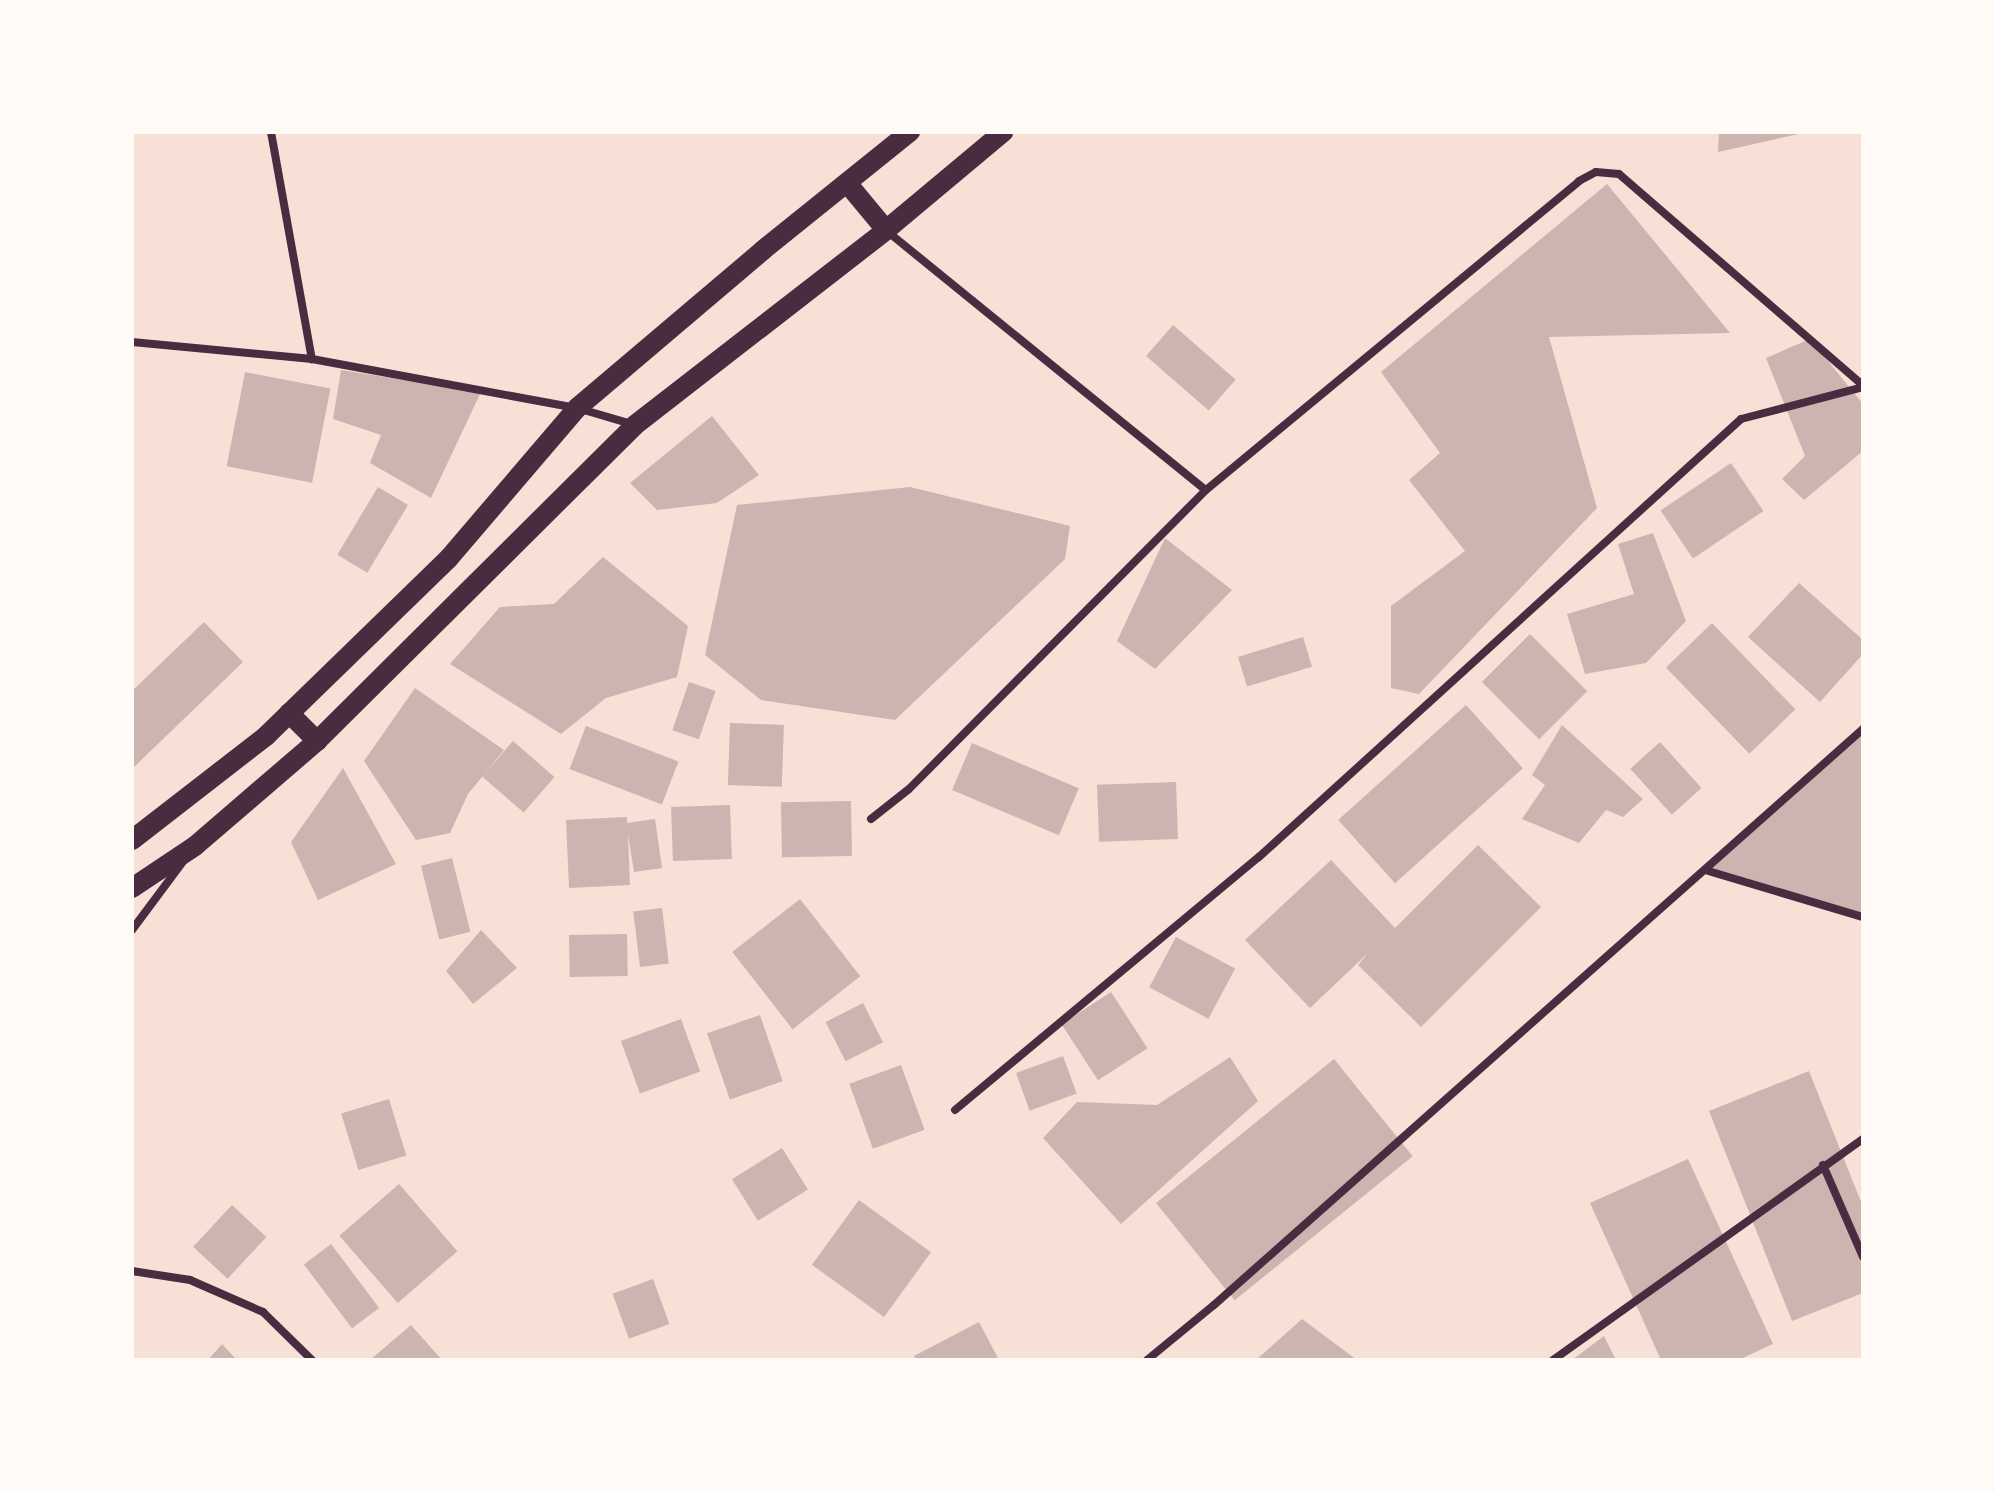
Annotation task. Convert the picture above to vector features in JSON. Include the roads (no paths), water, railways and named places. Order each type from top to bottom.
[{"type":"main road","points":[[132,840],[266,736],[449,558],[577,408],[910,132]]},
{"type":"main road","points":[[133,887],[195,846],[317,741],[635,425],[886,230],[1003,132]]},
{"type":"main road","points":[[847,183],[886,230]]},
{"type":"main road","points":[[289,713],[317,741]]},
{"type":"street","points":[[271,132],[312,359]]},
{"type":"street","points":[[871,819],[909,789],[1206,490],[1579,181],[1596,172],[1619,174],[1863,386]]},
{"type":"street","points":[[886,230],[1206,490]]},
{"type":"street","points":[[132,342],[312,359],[577,408],[635,425]]},
{"type":"street","points":[[955,1110],[1259,857],[1741,419],[1863,386]]},
{"type":"street","points":[[1147,1360],[1214,1305],[1863,729]]},
{"type":"street","points":[[132,930],[195,846]]},
{"type":"street","points":[[1705,870],[1863,917]]},
{"type":"street","points":[[1553,1360],[1863,1139]]},
{"type":"street","points":[[1823,1165],[1863,1257]]},
{"type":"street","points":[[132,1271],[190,1280],[263,1312],[312,1360]]}]
